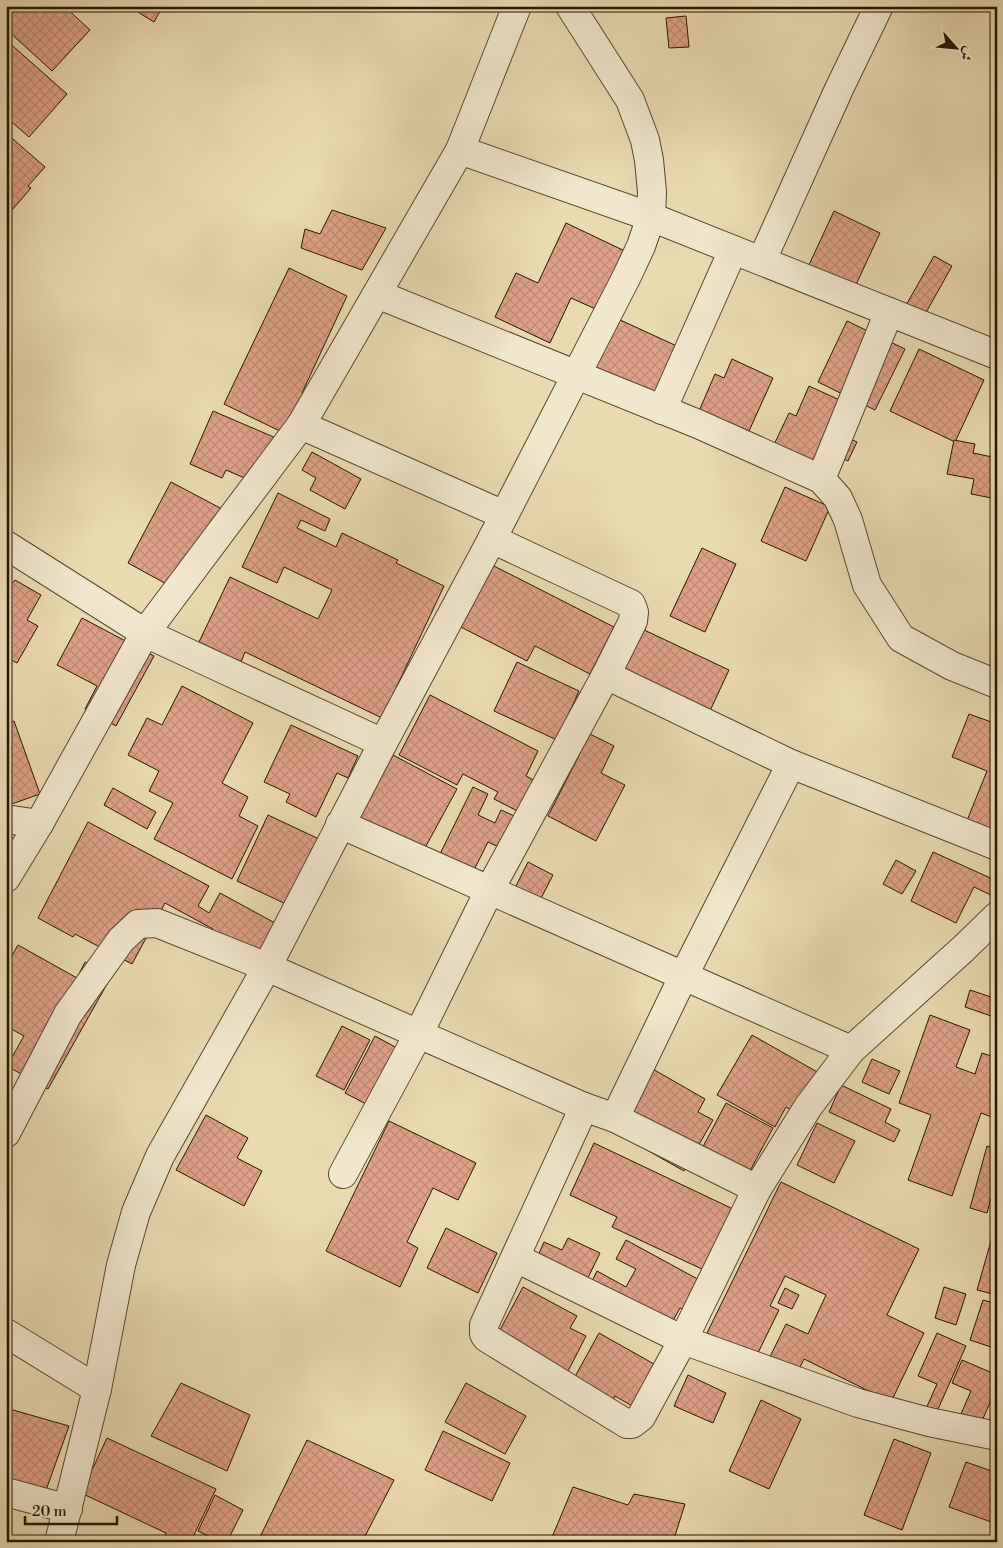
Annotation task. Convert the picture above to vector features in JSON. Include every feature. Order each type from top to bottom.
[{"type":"street","points":[[6,878],[39,824],[145,633],[301,425],[460,150],[517,6]]},
{"type":"street","points":[[59,1542],[97,1389],[121,1265],[136,1212],[160,1156],[267,967],[382,743],[498,527],[642,246],[651,217],[650,160],[630,100],[570,6]]},
{"type":"street","points":[[762,260],[839,89],[879,6]]},
{"type":"street","points":[[460,150],[651,217],[997,355]]},
{"type":"street","points":[[662,410],[733,250]]},
{"type":"street","points":[[377,294],[662,410],[821,479],[838,498],[848,520],[867,585],[901,638],[952,666],[997,684]]},
{"type":"street","points":[[821,479],[889,312]]},
{"type":"street","points":[[301,425],[498,527],[631,604],[634,612],[633,621],[606,676],[489,891],[419,1033],[343,1174]]},
{"type":"street","points":[[6,545],[145,633],[382,743]]},
{"type":"street","points":[[606,676],[792,764],[997,846]]},
{"type":"street","points":[[614,1118],[684,975],[792,764]]},
{"type":"street","points":[[6,819],[39,824]]},
{"type":"street","points":[[340,824],[851,1050]]},
{"type":"street","points":[[584,1107],[484,1325],[484,1334],[627,1424],[632,1424],[641,1417],[683,1340],[757,1189],[808,1107],[851,1050],[997,916]]},
{"type":"street","points":[[6,1133],[68,1014],[121,940],[138,924],[157,924],[267,967],[584,1107],[614,1118],[757,1189]]},
{"type":"street","points":[[516,1258],[683,1340],[858,1403],[929,1422],[997,1436]]},
{"type":"street","points":[[6,1333],[97,1389]]},
{"type":"street","points":[[6,1492],[68,1510]]},
{"type":"building","points":[[6,6],[64,6],[90,30],[52,71],[6,29]]},
{"type":"building","points":[[128,6],[163,6],[154,22]]},
{"type":"building","points":[[686,16],[689,47],[669,48],[666,18]]},
{"type":"building","points":[[6,40],[67,94],[29,137],[6,117]]},
{"type":"building","points":[[6,133],[45,167],[28,186],[31,188],[6,217]]},
{"type":"building","points":[[332,210],[386,228],[362,270],[301,248],[305,229],[320,234]]},
{"type":"building","points":[[834,211],[880,233],[854,289],[808,267]]},
{"type":"building","points":[[566,223],[627,252],[600,311],[571,298],[550,343],[495,317],[516,273],[538,283]]},
{"type":"building","points":[[934,256],[952,266],[923,318],[905,307]]},
{"type":"building","points":[[289,268],[347,296],[302,393],[307,395],[288,435],[224,404]]},
{"type":"building","points":[[618,319],[679,347],[647,415],[587,387]]},
{"type":"building","points":[[847,321],[905,349],[875,410],[818,382]]},
{"type":"building","points":[[919,349],[984,380],[955,442],[890,411]]},
{"type":"building","points":[[732,359],[773,378],[749,431],[745,429],[738,445],[693,425],[715,374],[724,378]]},
{"type":"building","points":[[809,386],[857,408],[843,436],[857,442],[848,461],[831,453],[821,474],[771,451],[789,413],[796,416]]},
{"type":"building","points":[[213,411],[283,441],[263,486],[226,470],[222,478],[190,464]]},
{"type":"building","points":[[954,440],[975,444],[973,453],[997,458],[997,499],[971,494],[974,479],[947,474]]},
{"type":"building","points":[[312,452],[361,479],[345,509],[310,490],[316,478],[302,470]]},
{"type":"building","points":[[171,482],[222,509],[183,593],[128,563]]},
{"type":"building","points":[[785,487],[830,507],[806,561],[761,541]]},
{"type":"building","points":[[278,493],[330,519],[325,531],[301,520],[297,528],[336,547],[342,533],[398,560],[396,563],[444,586],[382,718],[245,652],[241,662],[199,642],[230,577],[318,619],[332,590],[284,567],[277,583],[242,567]]},
{"type":"building","points":[[702,548],[736,564],[705,632],[670,616]]},
{"type":"building","points":[[490,564],[614,627],[590,674],[535,646],[527,661],[459,626]]},
{"type":"building","points":[[15,580],[41,595],[27,620],[38,626],[17,663],[6,657],[6,582],[11,585]]},
{"type":"building","points":[[82,618],[154,656],[116,726],[85,709],[97,686],[57,665]]},
{"type":"building","points":[[640,628],[729,670],[702,728],[613,686]]},
{"type":"building","points":[[517,662],[579,691],[557,740],[494,711]]},
{"type":"building","points":[[182,686],[253,723],[222,783],[248,797],[239,816],[258,826],[232,879],[154,839],[173,803],[149,791],[159,771],[128,755],[147,718],[162,725]]},
{"type":"building","points":[[430,695],[538,751],[526,776],[545,786],[529,817],[494,799],[498,792],[463,774],[457,785],[399,755]]},
{"type":"building","points":[[969,714],[997,724],[997,840],[964,828],[987,771],[952,757]]},
{"type":"building","points":[[14,721],[40,794],[6,806],[6,724]]},
{"type":"building","points":[[291,725],[358,756],[348,778],[337,773],[316,817],[286,802],[290,794],[264,782]]},
{"type":"building","points":[[590,734],[614,746],[601,773],[625,785],[596,841],[548,816]]},
{"type":"building","points":[[393,755],[457,789],[420,857],[357,823]]},
{"type":"building","points":[[473,787],[488,794],[478,815],[495,823],[501,810],[521,819],[505,850],[488,842],[471,876],[437,860]]},
{"type":"building","points":[[113,788],[156,812],[147,829],[104,805]]},
{"type":"building","points":[[268,815],[319,839],[288,905],[237,881]]},
{"type":"building","points":[[88,822],[209,886],[198,906],[209,913],[220,893],[275,923],[251,969],[204,944],[213,929],[165,903],[132,964],[75,934],[73,937],[38,918]]},
{"type":"building","points":[[933,852],[997,881],[997,898],[974,887],[956,923],[911,901]]},
{"type":"building","points":[[896,860],[916,871],[902,894],[883,884]]},
{"type":"building","points":[[528,862],[553,875],[536,908],[511,896]]},
{"type":"building","points":[[18,945],[77,978],[85,962],[111,977],[48,1089],[7,1066],[24,1036],[6,1026],[6,966]]},
{"type":"building","points":[[970,990],[997,999],[997,1018],[965,1007]]},
{"type":"building","points":[[930,1015],[970,1030],[956,1067],[975,1074],[982,1053],[997,1058],[997,1119],[981,1113],[952,1196],[908,1180],[931,1115],[899,1103]]},
{"type":"building","points":[[342,1026],[370,1040],[344,1090],[316,1076]]},
{"type":"building","points":[[752,1035],[819,1073],[796,1113],[786,1107],[775,1127],[717,1095]]},
{"type":"building","points":[[375,1036],[397,1048],[368,1105],[345,1093]]},
{"type":"building","points":[[872,1059],[900,1071],[889,1094],[862,1082]]},
{"type":"building","points":[[651,1068],[705,1099],[698,1112],[713,1120],[684,1171],[615,1132]]},
{"type":"building","points":[[841,1085],[891,1109],[885,1122],[900,1130],[894,1142],[829,1112]]},
{"type":"building","points":[[726,1103],[773,1128],[744,1182],[697,1158]]},
{"type":"building","points":[[206,1115],[248,1138],[237,1158],[262,1171],[244,1206],[176,1170]]},
{"type":"building","points":[[389,1121],[476,1163],[458,1200],[433,1188],[407,1242],[418,1248],[400,1287],[326,1251]]},
{"type":"building","points":[[817,1123],[855,1141],[834,1183],[797,1165]]},
{"type":"building","points":[[594,1143],[733,1209],[704,1270],[612,1227],[617,1217],[570,1195]]},
{"type":"building","points":[[987,1146],[997,1149],[997,1199],[991,1198],[987,1213],[970,1208]]},
{"type":"building","points":[[781,1182],[919,1249],[887,1315],[924,1333],[891,1402],[804,1359],[794,1379],[766,1365],[786,1324],[808,1334],[826,1295],[785,1276],[770,1306],[779,1310],[756,1357],[707,1333]]},
{"type":"building","points":[[997,1220],[997,1295],[977,1290]]},
{"type":"building","points":[[446,1228],[497,1253],[478,1293],[427,1268]]},
{"type":"building","points":[[568,1238],[600,1253],[582,1290],[533,1267],[544,1242],[562,1250]]},
{"type":"building","points":[[626,1240],[703,1282],[687,1312],[680,1308],[666,1333],[587,1291],[597,1271],[626,1287],[636,1269],[616,1259]]},
{"type":"building","points":[[523,1287],[577,1316],[570,1328],[586,1336],[563,1381],[493,1343]]},
{"type":"building","points":[[944,1287],[966,1294],[956,1325],[935,1318]]},
{"type":"building","points":[[785,1288],[799,1295],[792,1309],[778,1303]]},
{"type":"building","points":[[983,1300],[997,1304],[997,1349],[970,1340]]},
{"type":"building","points":[[599,1333],[654,1364],[632,1406],[615,1396],[605,1415],[566,1393]]},
{"type":"building","points":[[937,1333],[966,1346],[935,1416],[925,1411],[937,1384],[918,1376]]},
{"type":"building","points":[[962,1360],[997,1375],[997,1387],[977,1432],[957,1423],[971,1391],[952,1383]]},
{"type":"building","points":[[688,1375],[726,1393],[713,1423],[674,1406]]},
{"type":"building","points":[[181,1383],[250,1415],[227,1471],[151,1436]]},
{"type":"building","points":[[466,1383],[526,1416],[505,1454],[445,1422]]},
{"type":"building","points":[[761,1400],[801,1419],[769,1489],[729,1471]]},
{"type":"building","points":[[6,1408],[69,1426],[45,1493],[6,1480]]},
{"type":"building","points":[[443,1431],[510,1463],[492,1501],[425,1470]]},
{"type":"building","points":[[107,1438],[216,1489],[192,1539],[197,1542],[162,1542],[166,1533],[81,1493]]},
{"type":"building","points":[[894,1439],[931,1453],[902,1530],[864,1515]]},
{"type":"building","points":[[307,1440],[394,1480],[362,1542],[270,1542],[260,1537]]},
{"type":"building","points":[[966,1462],[997,1473],[997,1524],[949,1507]]},
{"type":"building","points":[[573,1487],[628,1505],[634,1494],[685,1504],[673,1542],[550,1542]]},
{"type":"building","points":[[215,1495],[243,1510],[227,1542],[220,1542],[198,1531]]}]
